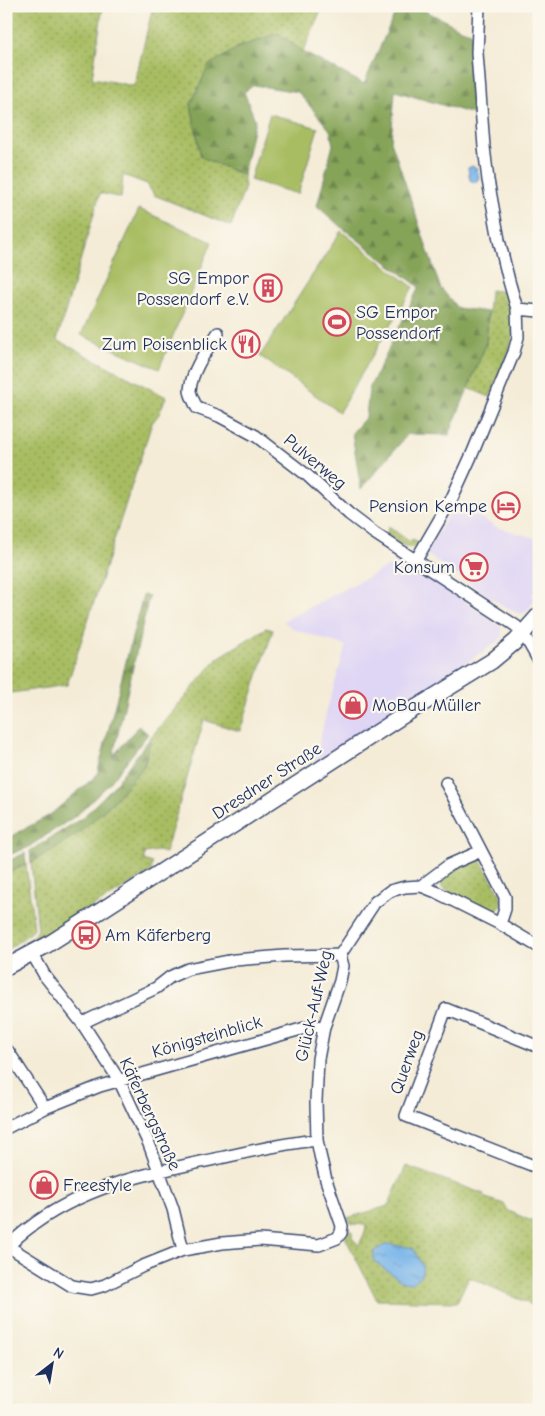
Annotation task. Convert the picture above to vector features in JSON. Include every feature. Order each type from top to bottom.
[{"type":"main road","name":"Dresdner Straße","points":[[6,967],[80,924],[404,714],[492,661],[516,641],[539,615]]},
{"type":"street","points":[[416,560],[448,507],[473,452],[514,352],[518,337],[517,309],[505,265],[488,180],[484,147],[477,53],[479,6]]},
{"type":"street","points":[[517,309],[539,311]]},
{"type":"street","name":"Pulverweg","points":[[218,333],[202,358],[190,391],[197,408],[219,416],[256,436],[308,476],[349,514],[374,533],[516,626],[528,640],[539,661]]},
{"type":"street","points":[[446,783],[505,897],[505,909],[500,924]]},
{"type":"street","name":"Glück-Auf-Weg","points":[[183,1250],[222,1243],[260,1240],[319,1245],[337,1238],[341,1233],[342,1226],[326,1180],[317,1140],[316,1101],[318,1059],[324,1027],[340,981],[343,966],[340,954],[375,902],[390,891],[405,887],[421,886],[449,866],[481,851]]},
{"type":"street","points":[[421,886],[471,908],[539,948]]},
{"type":"street","name":"Käferbergstraße","points":[[32,953],[45,976],[82,1023],[119,1080],[149,1144],[174,1209],[183,1250]]},
{"type":"street","points":[[82,1023],[156,988],[170,977],[188,969],[236,960],[340,954]]},
{"type":"street","name":"Querweg","points":[[539,1047],[446,1009],[406,1116],[539,1168]]},
{"type":"street","name":"Königsteinblick","points":[[6,1128],[82,1092],[119,1080],[312,1026],[324,1027]]},
{"type":"street","points":[[8,1051],[45,1108]]},
{"type":"street","points":[[183,1250],[143,1266],[105,1285],[91,1289],[72,1286],[7,1246],[45,1216],[69,1202],[106,1187],[158,1171],[291,1142],[317,1140]]},
{"type":"shaded area","points":[[455,503],[496,527],[539,539],[539,589],[537,588],[532,596],[536,599],[525,613],[519,614],[502,605],[426,554]]},
{"type":"shaded area","points":[[406,559],[501,627],[502,637],[493,645],[314,764],[327,709],[346,646],[293,629],[283,621],[400,560]]},
{"type":"green space","points":[[6,6],[103,6],[92,78],[134,86],[153,6],[323,6],[303,52],[278,33],[209,65],[191,104],[201,157],[243,175],[245,187],[231,226],[154,195],[147,184],[123,175],[121,198],[100,193],[57,340],[166,397],[159,414],[152,423],[67,685],[11,693],[8,669],[6,668]]},
{"type":"green space","points":[[398,6],[416,6],[461,29],[471,32],[476,115],[395,91],[391,141],[440,287],[457,308],[488,312],[486,344],[449,435],[408,434],[361,489],[352,433],[366,417],[369,389],[419,287],[317,206],[333,145],[330,130],[298,92],[254,85],[244,92],[255,120],[243,175],[201,157],[191,104],[209,65],[239,47],[278,33],[303,52],[364,84]]},
{"type":"green space","points":[[270,114],[318,128],[298,194],[250,180]]},
{"type":"green space","points":[[139,209],[212,242],[159,369],[81,335]]},
{"type":"green space","name":"SG Empor Possendorf","points":[[341,231],[413,287],[339,412],[260,356]]},
{"type":"green space","points":[[490,290],[507,292],[514,327],[510,348],[490,397],[468,388],[486,344]]},
{"type":"green space","points":[[388,526],[410,542],[412,539],[420,544],[412,548],[399,543],[387,535]]},
{"type":"green space","points":[[143,595],[149,596],[113,756],[139,726],[148,734],[109,784],[77,815],[27,848],[6,856],[6,839],[50,815],[97,775]]},
{"type":"green space","points":[[266,628],[273,630],[240,731],[204,720],[165,853],[158,851],[144,853],[144,860],[152,863],[151,872],[47,934],[17,949],[38,930],[31,863],[77,834],[144,766],[151,737],[218,658]]},
{"type":"green space","points":[[151,737],[144,766],[111,804],[77,834],[31,863],[30,851],[82,818],[112,788]]},
{"type":"green space","points":[[25,853],[26,865],[6,873],[6,862]]},
{"type":"green space","points":[[472,859],[480,860],[500,893],[502,904],[492,914],[442,888],[440,878],[446,872]]},
{"type":"green space","points":[[26,865],[34,928],[6,950],[6,873]]},
{"type":"green space","points":[[406,1166],[484,1194],[483,1197],[504,1204],[507,1210],[529,1220],[539,1220],[539,1308],[469,1277],[457,1302],[377,1300],[346,1239],[347,1230],[352,1231],[352,1238],[359,1245],[366,1225],[352,1224],[347,1218],[388,1206]]},
{"type":"water","points":[[472,166],[477,168],[479,178],[475,183],[470,180],[468,168]]},
{"type":"water","points":[[387,1244],[413,1248],[423,1267],[420,1277],[412,1283],[403,1282],[374,1261],[374,1251]]},
{"type":"place","name":"SG Empor Possendorf e.V.","points":[[268,288]]},
{"type":"place","name":"SG Empor Possendorf","points":[[337,322]]},
{"type":"place","name":"Zum Poisenblick","points":[[246,344]]},
{"type":"place","name":"Pension Kempe","points":[[506,506]]},
{"type":"place","name":"Konsum","points":[[474,567]]},
{"type":"place","name":"MoBau Müller","points":[[353,705]]},
{"type":"place","name":"Am Käferberg","points":[[86,935]]},
{"type":"place","name":"Freestyle","points":[[44,1185]]}]
